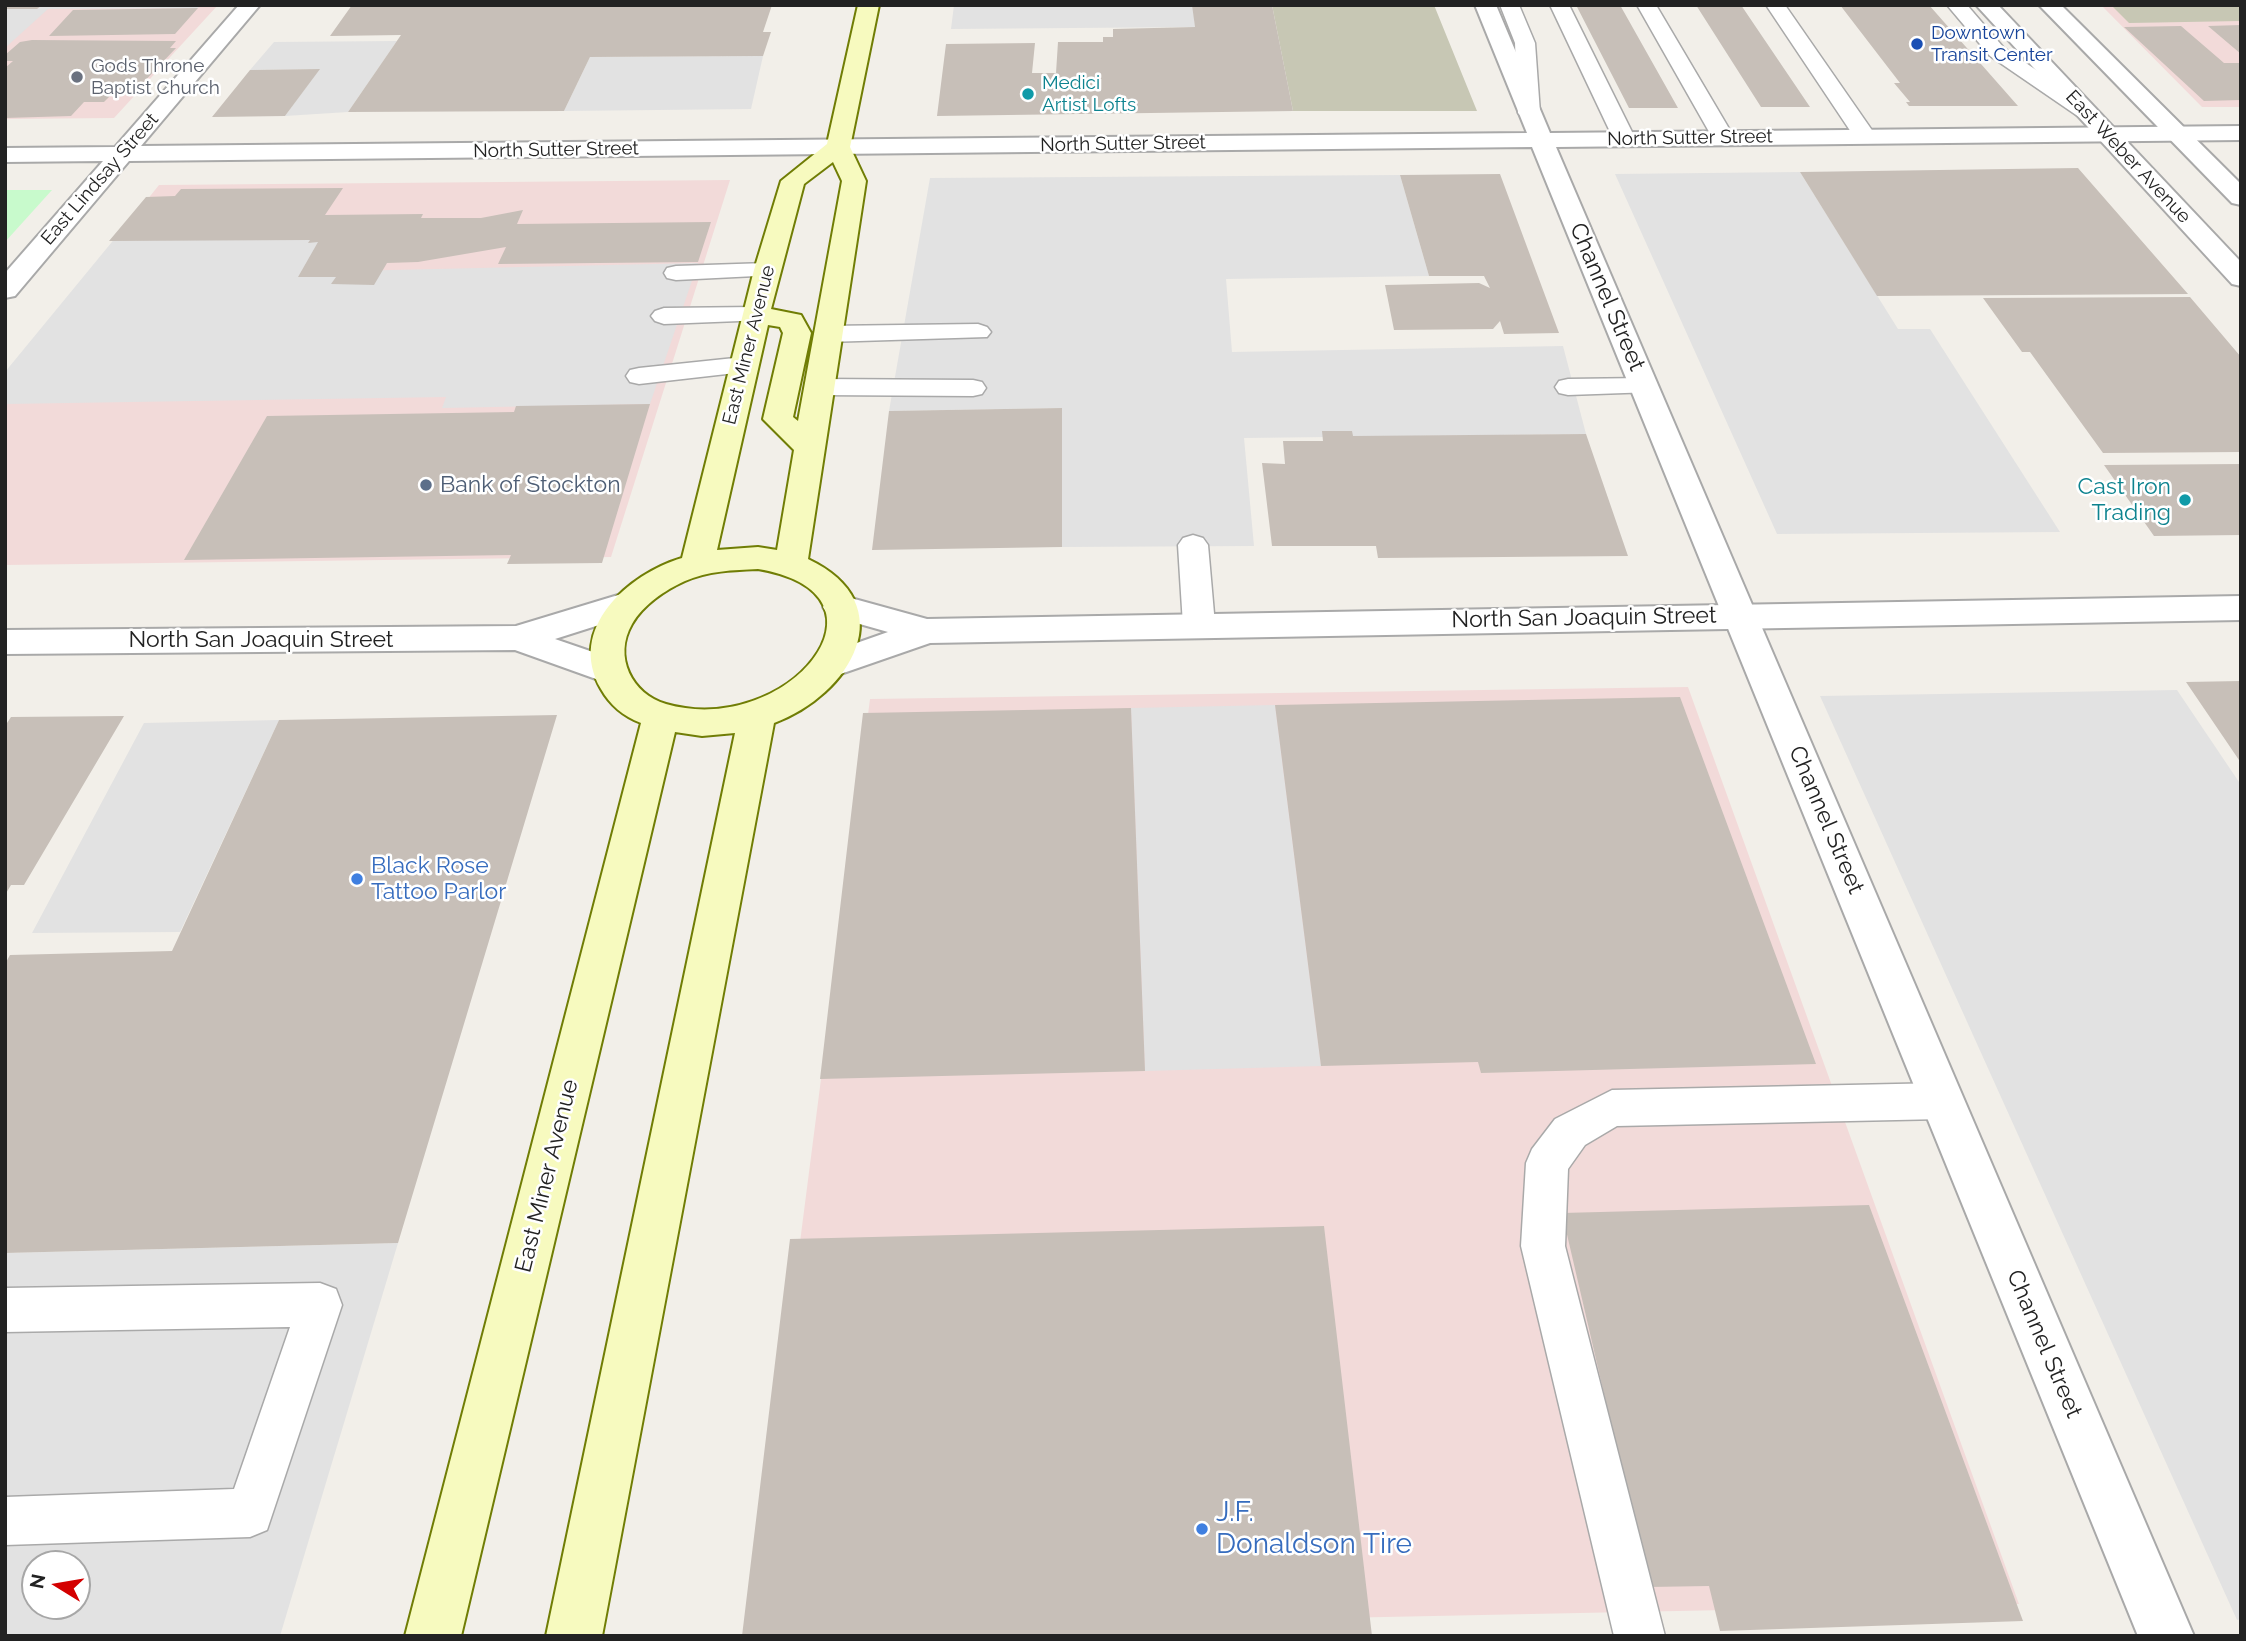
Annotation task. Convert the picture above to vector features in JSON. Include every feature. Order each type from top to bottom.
[{"type":"main road","points":[[791,565],[854,181],[838,147],[869,5]]},
{"type":"main road","name":"East Miner Avenue","points":[[697,565],[767,270],[793,181],[838,147]]},
{"type":"main road","points":[[757,315],[791,321],[797,333],[778,419],[809,447]]},
{"type":"main road","points":[[744,365],[785,378]]},
{"type":"main road","points":[[758,558],[791,565],[818,578],[837,598],[845,622],[841,648],[829,666],[796,698],[757,715],[715,723],[673,720],[661,716],[638,707],[615,686],[605,659],[610,630],[628,604],[654,583],[697,565],[723,559],[758,558]]},
{"type":"main road","points":[[575,1636],[757,715]]},
{"type":"main road","name":"East Miner Avenue","points":[[433,1636],[661,716]]},
{"type":"street","name":"East Lindsay Street","points":[[5,290],[250,5]]},
{"type":"street","name":"Channel Street","points":[[1485,5],[2166,1636]]},
{"type":"street","name":"East Weber Avenue","points":[[1986,5],[2241,278]]},
{"type":"street","points":[[2049,5],[2241,198]]},
{"type":"street","name":"North Sutter Street","points":[[5,155],[838,147],[1535,126],[1624,138],[2241,132]]},
{"type":"street","name":"North San Joaquin Street","points":[[5,642],[517,638],[628,604]]},
{"type":"street","name":"North San Joaquin Street","points":[[840,607],[927,631],[2241,608]]},
{"type":"street","name":"North San Joaquin Street","points":[[829,666],[927,631]]},
{"type":"street","name":"North San Joaquin Street","points":[[517,638],[610,671]]},
{"type":"lane","points":[[1508,5],[1525,43],[1535,126]]},
{"type":"lane","points":[[1559,5],[1624,138]]},
{"type":"lane","points":[[1646,5],[1723,137]]},
{"type":"lane","points":[[1775,5],[1865,136]]},
{"type":"lane","points":[[1956,5],[1997,52],[2088,115]]},
{"type":"lane","points":[[676,273],[767,270]]},
{"type":"lane","points":[[664,316],[757,315]]},
{"type":"lane","points":[[827,334],[978,332]]},
{"type":"lane","points":[[639,376],[744,365]]},
{"type":"lane","points":[[1568,387],[1644,386]]},
{"type":"lane","points":[[819,387],[973,388]]},
{"type":"lane","points":[[1193,545],[1199,625]]},
{"type":"lane","points":[[1640,1636],[1543,1246],[1547,1163],[1570,1132],[1612,1108],[1943,1101]]},
{"type":"lane","points":[[5,1310],[320,1305],[250,1513],[5,1521]]},
{"type":"shaded area","points":[[5,5],[218,5],[114,118],[5,119]]},
{"type":"shaded area","points":[[42,5],[200,5],[198,8],[48,9],[5,48],[5,9],[37,9]]},
{"type":"shaded area","points":[[954,5],[1193,5],[1195,27],[951,29]]},
{"type":"shaded area","points":[[1272,5],[1434,5],[1477,111],[1293,111]]},
{"type":"shaded area","points":[[2101,5],[2241,5],[2241,107],[2202,107]]},
{"type":"shaded area","points":[[2111,5],[2241,5],[2241,21],[2129,23]]},
{"type":"shaded area","points":[[397,41],[348,112],[285,116],[319,69],[250,70],[274,42]]},
{"type":"shaded area","points":[[763,56],[751,109],[564,111],[590,57]]},
{"type":"shaded area","points":[[1800,172],[1898,329],[1930,329],[2060,532],[1777,534],[1615,174]]},
{"type":"shaded area","points":[[1400,175],[1429,276],[1226,279],[1232,352],[1563,346],[1586,434],[1244,438],[1254,546],[1062,547],[1062,408],[889,411],[930,178]]},
{"type":"shaded area","points":[[730,180],[611,557],[5,565],[5,377],[159,185]]},
{"type":"shaded area","points":[[116,237],[324,238],[304,272],[698,263],[650,404],[442,408],[446,397],[5,404],[5,372]]},
{"type":"shaded area","points":[[1688,687],[2019,1604],[750,1630],[870,699]]},
{"type":"shaded area","points":[[2177,690],[2241,785],[2241,1619],[2237,1620],[1820,696]]},
{"type":"shaded area","points":[[1275,705],[1321,1066],[1145,1071],[1131,708]]},
{"type":"shaded area","points":[[279,720],[180,932],[32,933],[144,723]]},
{"type":"shaded area","points":[[398,1243],[280,1636],[5,1636],[5,1253]]},
{"type":"green space","points":[[5,190],[52,190],[5,242]]},
{"type":"building","points":[[5,5],[42,5],[37,9],[5,9]]},
{"type":"building","points":[[352,5],[772,5],[763,32],[771,32],[763,56],[590,57],[564,111],[348,112],[401,35],[330,36]]},
{"type":"building","points":[[1192,5],[1272,5],[1293,111],[937,116],[946,44],[1035,43],[1032,73],[1056,73],[1058,42],[1103,42],[1103,37],[1113,37],[1113,29],[1195,27]]},
{"type":"building","points":[[1576,5],[1620,5],[1678,108],[1629,108]]},
{"type":"building","points":[[1696,5],[1741,5],[1810,107],[1761,107]]},
{"type":"building","name":"Downtown Transit Center","points":[[1840,5],[1929,5],[2018,106],[1909,106],[1906,102],[1910,102],[1894,83],[1900,83]]},
{"type":"building","points":[[198,8],[175,34],[49,36],[73,10]]},
{"type":"building","points":[[2241,25],[2241,54],[2208,26]]},
{"type":"building","points":[[2181,26],[2224,63],[2241,63],[2241,100],[2204,101],[2124,27]]},
{"type":"building","name":"Gods Throne Baptist Church","points":[[176,41],[170,48],[176,48],[140,86],[134,86],[126,94],[112,94],[104,102],[84,102],[71,116],[5,118],[5,68],[13,61],[5,61],[5,55],[20,42]]},
{"type":"building","points":[[320,69],[285,116],[212,117],[250,70]]},
{"type":"building","points":[[2078,168],[2188,294],[1877,296],[1800,172]]},
{"type":"building","points":[[1500,174],[1559,333],[1504,334],[1500,321],[1493,329],[1394,330],[1385,285],[1479,283],[1490,288],[1484,276],[1429,276],[1400,175]]},
{"type":"building","points":[[343,188],[325,215],[423,214],[421,218],[481,218],[523,210],[517,224],[711,222],[698,262],[498,264],[506,247],[418,262],[387,263],[374,285],[331,284],[336,277],[298,277],[318,242],[308,243],[310,240],[109,241],[146,197],[175,196],[181,189]]},
{"type":"building","points":[[2190,297],[2241,357],[2241,452],[2103,453],[2030,352],[2022,352],[1983,298]]},
{"type":"building","name":"Bank of Stockton","points":[[650,404],[602,563],[507,564],[511,555],[184,560],[267,416],[514,412],[516,406]]},
{"type":"building","points":[[1062,408],[1062,547],[872,550],[889,411]]},
{"type":"building","points":[[1322,431],[1352,431],[1353,436],[1586,434],[1628,556],[1378,558],[1376,546],[1272,546],[1262,463],[1285,464],[1283,441],[1323,441]]},
{"type":"building","name":"Cast Iron Trading","points":[[2241,464],[2241,535],[2154,536],[2104,465]]},
{"type":"building","points":[[2241,681],[2241,763],[2186,682]]},
{"type":"building","points":[[1680,697],[1816,1064],[1481,1073],[1478,1062],[1321,1066],[1275,705]]},
{"type":"building","points":[[1131,708],[1145,1071],[820,1079],[863,713]]},
{"type":"building","points":[[557,715],[398,1243],[5,1253],[5,964],[10,955],[172,951],[279,720]]},
{"type":"building","points":[[124,716],[24,885],[11,885],[5,895],[5,726],[11,717]]},
{"type":"building","points":[[1869,1205],[2023,1621],[1720,1631],[1709,1586],[1649,1587],[1562,1213]]},
{"type":"building","points":[[1324,1226],[1372,1636],[742,1636],[790,1239]]},
{"type":"place","name":"Downtown Transit Center","points":[[1917,44]]},
{"type":"place","name":"Gods Throne Baptist Church","points":[[77,77]]},
{"type":"place","name":"Medici Artist Lofts","points":[[1028,94]]},
{"type":"place","name":"Bank of Stockton","points":[[426,485]]},
{"type":"place","name":"Cast Iron Trading","points":[[2185,500]]},
{"type":"place","name":"Black Rose Tattoo Parlor","points":[[357,879]]},
{"type":"place","name":"J.F. Donaldson Tire","points":[[1202,1529]]}]
